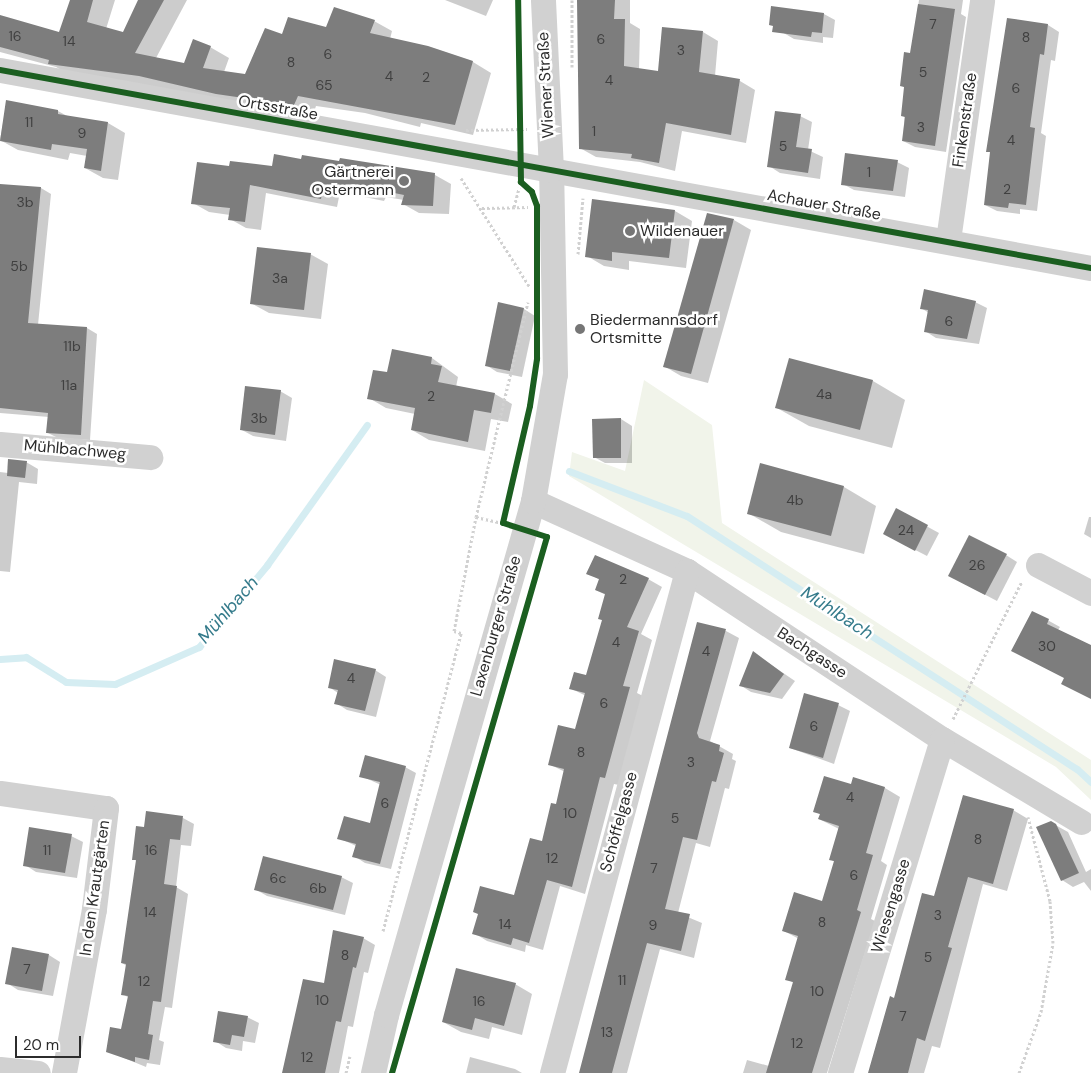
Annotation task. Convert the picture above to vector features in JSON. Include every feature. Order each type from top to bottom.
[{"type":"street","name":"Wiener Straße","points":[[543,0],[551,170]]},
{"type":"street","name":"Finkenstraße","points":[[948,240],[982,0]]},
{"type":"street","name":"Ortsstraße","points":[[0,70],[442,151],[522,178],[551,170]]},
{"type":"street","name":"Achauer Straße","points":[[551,170],[948,240],[1091,268]]},
{"type":"street","name":"Laxenburger Straße","points":[[373,1073],[388,1006],[514,526],[533,501],[555,374],[551,170]]},
{"type":"street","name":"Mühlbachweg","points":[[0,444],[150,457]]},
{"type":"street","name":"Bachgasse","points":[[533,501],[687,571],[942,739],[1081,822]]},
{"type":"street","points":[[1038,565],[1091,593]]},
{"type":"street","name":"Schöffelgasse","points":[[552,1073],[687,571]]},
{"type":"street","name":"Wiesengasse","points":[[840,1073],[942,739]]},
{"type":"street","name":"In den Krautgärten","points":[[0,793],[106,808],[94,909],[64,1073]]},
{"type":"street","points":[[0,1069],[38,1073]]},
{"type":"path","points":[[514,207],[522,178],[520,119]]},
{"type":"path","points":[[531,289],[442,151],[468,128],[548,130]]},
{"type":"path","points":[[534,199],[536,206]]},
{"type":"path","points":[[381,939],[461,633],[454,631],[476,517],[529,299]]},
{"type":"path","points":[[505,514],[514,526]]},
{"type":"path","points":[[476,517],[514,526]]},
{"type":"path","points":[[956,714],[1022,580],[1038,565]]},
{"type":"path","points":[[1019,1073],[1041,1012],[1053,942],[1050,901],[1020,785]]},
{"type":"path","points":[[346,1073],[351,1054]]},
{"type":"shaded area","points":[[644,380],[712,425],[722,523],[1091,760],[1091,800],[1056,767],[569,476],[572,452],[625,471]]},
{"type":"building","points":[[70,0],[93,0],[87,22],[123,32],[138,0],[164,0],[135,53],[184,63],[193,39],[211,46],[203,68],[245,74],[265,28],[282,34],[288,17],[326,27],[334,7],[375,20],[370,33],[428,46],[473,61],[455,125],[298,96],[294,105],[216,94],[139,76],[48,64],[49,60],[0,47],[0,15],[59,32]]},
{"type":"building","points":[[577,0],[615,0],[614,19],[625,19],[624,66],[658,71],[662,27],[703,31],[699,72],[740,79],[731,135],[666,123],[659,163],[631,158],[632,154],[579,149]]},
{"type":"building","points":[[918,4],[955,9],[935,146],[902,141],[905,117],[901,116],[904,87],[900,86],[904,52],[910,53]]},
{"type":"building","points":[[771,6],[824,13],[822,33],[812,32],[811,37],[772,32],[773,26],[769,25]]},
{"type":"building","points":[[1007,18],[1048,24],[1044,55],[1040,54],[1030,127],[1035,128],[1026,205],[1009,203],[1008,208],[984,205],[990,152],[986,152]]},
{"type":"building","points":[[6,100],[58,110],[58,114],[108,122],[101,171],[84,168],[87,149],[52,144],[51,150],[0,141]]},
{"type":"building","points":[[775,111],[801,114],[796,147],[812,149],[808,173],[767,167]]},
{"type":"building","points":[[845,153],[898,160],[893,191],[841,185]]},
{"type":"building","points":[[274,154],[301,159],[302,155],[339,161],[340,158],[435,173],[433,206],[401,205],[404,195],[370,188],[368,193],[324,184],[321,199],[250,185],[245,222],[228,220],[230,208],[191,204],[197,162],[229,166],[230,161],[272,166]]},
{"type":"building","points":[[0,184],[41,187],[28,323],[87,327],[81,435],[46,433],[48,413],[0,408]]},
{"type":"building","name":"Wildenauer","points":[[592,199],[675,210],[669,258],[612,252],[612,261],[585,257]]},
{"type":"building","points":[[707,213],[734,219],[691,374],[663,367]]},
{"type":"building","points":[[257,247],[311,253],[304,310],[250,304]]},
{"type":"building","points":[[924,289],[976,301],[967,339],[924,332],[928,310],[920,309]]},
{"type":"building","points":[[498,302],[524,308],[510,371],[485,366]]},
{"type":"building","points":[[392,349],[432,357],[431,364],[442,366],[438,382],[495,393],[491,413],[474,410],[468,442],[411,430],[415,408],[367,399],[373,370],[387,372]]},
{"type":"building","points":[[789,358],[873,380],[860,430],[775,408]]},
{"type":"building","points":[[245,386],[281,390],[275,435],[240,430]]},
{"type":"building","points":[[621,418],[621,458],[593,458],[592,419]]},
{"type":"building","points":[[8,459],[27,461],[25,478],[7,476]]},
{"type":"building","points":[[760,463],[844,486],[831,536],[747,514]]},
{"type":"building","points":[[896,508],[928,525],[915,551],[883,534]]},
{"type":"building","points":[[969,535],[1007,554],[985,595],[948,576]]},
{"type":"building","points":[[595,555],[649,578],[627,627],[639,631],[623,686],[630,687],[605,778],[600,777],[572,887],[547,880],[529,943],[513,938],[511,945],[472,934],[478,914],[473,912],[480,886],[514,895],[530,838],[542,841],[551,803],[556,804],[564,769],[548,765],[558,725],[575,729],[585,693],[569,689],[574,672],[586,675],[602,620],[598,619],[605,594],[595,590],[599,579],[586,574]]},
{"type":"building","points":[[1032,611],[1049,619],[1047,624],[1091,645],[1091,699],[1061,684],[1064,678],[1011,651]]},
{"type":"building","points":[[697,622],[726,629],[697,733],[699,738],[720,745],[719,751],[724,753],[716,782],[712,781],[697,840],[683,837],[665,909],[690,914],[681,951],[647,943],[612,1073],[579,1073]]},
{"type":"building","points":[[753,651],[784,674],[770,693],[739,686]]},
{"type":"building","points":[[334,659],[376,669],[365,711],[334,704],[338,690],[328,688]]},
{"type":"building","points":[[804,693],[839,703],[823,758],[789,748]]},
{"type":"building","points":[[365,755],[406,766],[380,864],[352,857],[356,844],[337,839],[344,816],[370,823],[380,782],[359,777]]},
{"type":"building","points":[[824,776],[851,784],[853,777],[885,787],[866,853],[873,855],[857,910],[861,912],[812,1073],[766,1073],[793,982],[785,980],[798,936],[782,931],[794,892],[822,901],[834,861],[829,860],[839,826],[818,819],[820,814],[813,812]]},
{"type":"building","points":[[963,795],[1014,809],[993,884],[968,877],[948,947],[952,948],[925,1041],[917,1038],[908,1073],[868,1073],[890,996],[894,998],[922,893],[934,896]]},
{"type":"building","points":[[146,811],[183,816],[180,840],[170,839],[164,884],[177,886],[161,1002],[153,1001],[148,1034],[153,1035],[149,1060],[135,1057],[135,1062],[106,1052],[110,1027],[121,1029],[128,996],[121,995],[126,964],[121,963],[136,860],[132,860],[136,826],[144,827]]},
{"type":"building","points":[[1051,821],[1056,824],[1079,873],[1061,881],[1036,827]]},
{"type":"building","points":[[29,827],[72,834],[65,873],[23,866]]},
{"type":"building","points":[[263,856],[342,876],[333,910],[254,890]]},
{"type":"building","points":[[333,930],[364,937],[356,968],[353,967],[341,1022],[336,1021],[325,1073],[282,1073],[303,979],[324,983]]},
{"type":"building","points":[[12,947],[49,954],[42,991],[5,984]]},
{"type":"building","points":[[456,968],[516,983],[504,1026],[475,1018],[472,1030],[442,1022]]},
{"type":"building","points":[[218,1011],[248,1016],[244,1037],[232,1035],[230,1045],[213,1042]]},
{"type":"waterway","name":"Mühlbach","points":[[0,659],[26,657],[66,682],[115,684],[199,647],[267,565],[367,425]]},
{"type":"waterway","name":"Mühlbach","points":[[569,471],[687,516],[1077,769],[1091,782]]},
{"type":"cycle path","points":[[392,1073],[547,537],[503,523],[530,406],[537,359],[537,206],[532,192],[521,182],[518,0]]},
{"type":"cycle path","points":[[0,70],[1091,268]]},
{"type":"place","name":"Gärtnerei Ostermann","points":[[404,181]]},
{"type":"place","name":"Wildenauer","points":[[630,231]]},
{"type":"place","name":"Biedermannsdorf Ortsmitte","points":[[580,329]]}]
